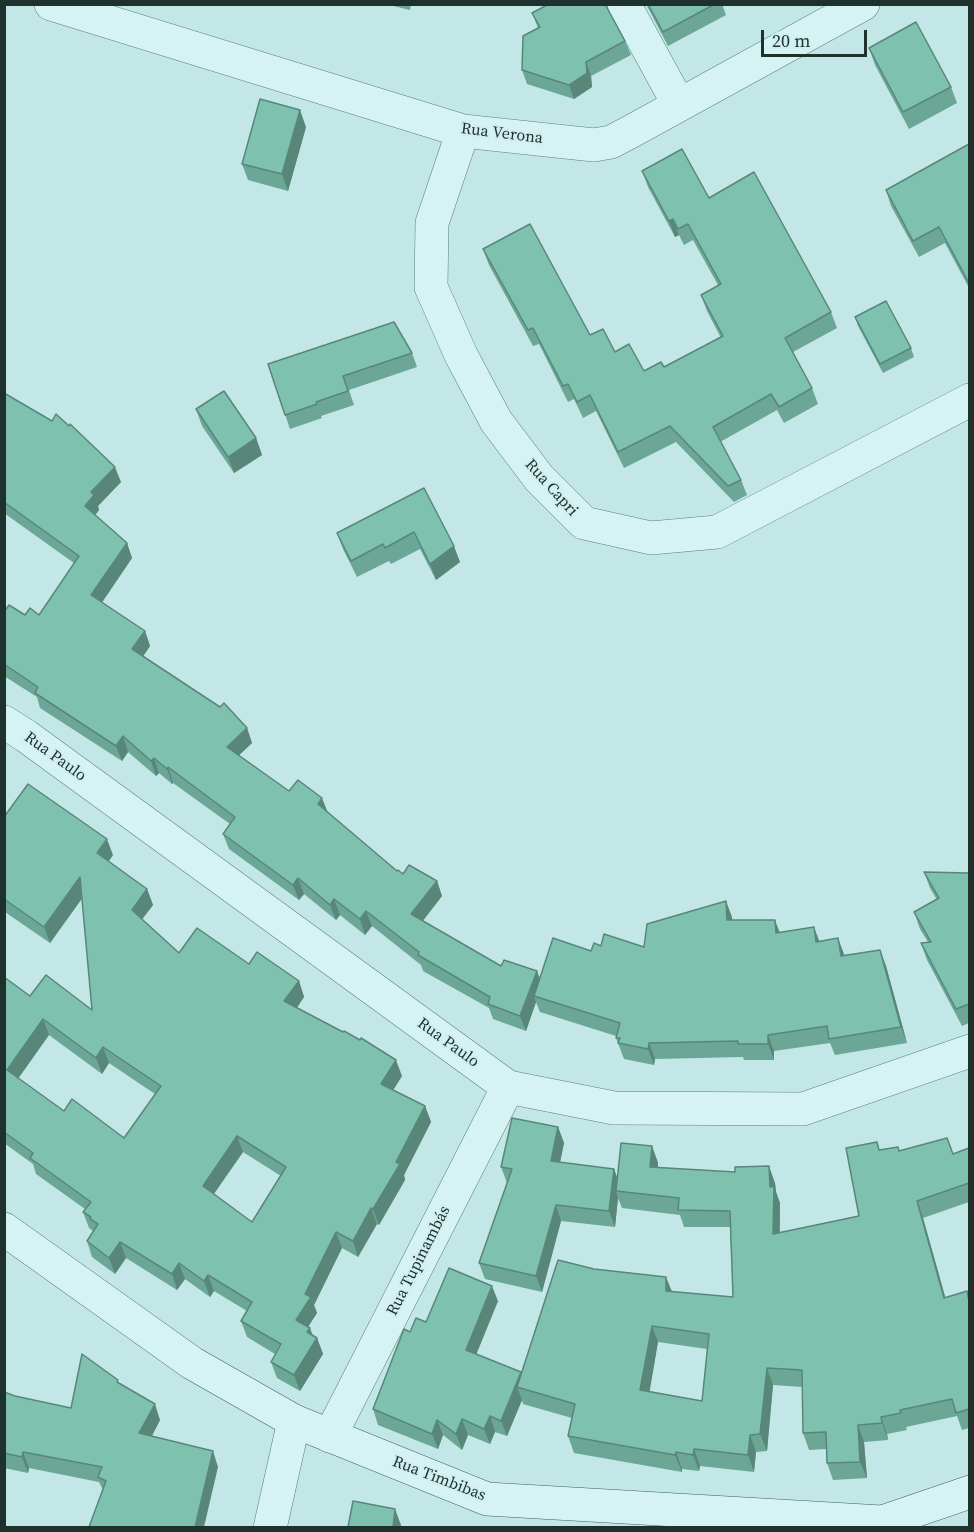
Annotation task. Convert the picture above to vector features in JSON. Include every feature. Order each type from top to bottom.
[{"type":"street","name":"Rua Verona","points":[[51,4],[463,131],[594,145],[611,142],[863,4]]},
{"type":"street","points":[[624,4],[679,105]]},
{"type":"street","name":"Rua Capri","points":[[463,131],[432,223],[431,287],[496,421],[539,478],[584,524],[651,538],[717,532],[969,400]]},
{"type":"street","name":"Rua Paulo","points":[[4,722],[508,1087],[614,1108],[803,1109],[969,1051]]},
{"type":"street","name":"Rua Tupinambás","points":[[330,1436],[508,1087]]},
{"type":"street","name":"Rua Timbibas","points":[[4,1229],[192,1363],[294,1421],[487,1499],[882,1522],[969,1492]]},
{"type":"street","points":[[270,1527],[294,1421]]},
{"type":"building","points":[[549,4],[605,4],[625,41],[586,62],[587,73],[569,85],[522,70],[523,36],[540,27],[532,13]]},
{"type":"building","points":[[648,4],[715,4],[663,32]]},
{"type":"building","points":[[916,22],[951,87],[903,112],[869,48]]},
{"type":"building","points":[[260,99],[300,110],[282,174],[242,164]]},
{"type":"building","points":[[969,144],[969,283],[939,227],[913,241],[886,190]]},
{"type":"building","points":[[682,149],[709,198],[754,172],[831,312],[785,338],[812,388],[779,407],[771,394],[713,427],[741,480],[728,486],[670,426],[618,452],[590,395],[577,402],[568,384],[563,386],[533,328],[528,330],[483,249],[530,224],[590,335],[603,329],[615,352],[629,344],[644,371],[661,362],[664,367],[723,336],[701,295],[721,284],[688,224],[678,229],[673,219],[669,221],[642,171]]},
{"type":"building","points":[[886,301],[911,348],[880,364],[855,317]]},
{"type":"building","points":[[394,322],[412,353],[343,376],[348,391],[285,415],[268,364]]},
{"type":"building","points":[[224,391],[256,438],[228,457],[196,409]]},
{"type":"building","points":[[4,393],[52,421],[56,414],[69,426],[70,424],[115,467],[91,492],[94,495],[85,506],[127,543],[91,595],[145,631],[132,649],[220,707],[224,703],[247,728],[227,747],[289,791],[298,780],[322,798],[318,804],[397,871],[403,874],[409,865],[437,881],[411,914],[501,966],[504,960],[537,971],[520,1016],[488,1004],[490,997],[418,955],[419,952],[366,911],[360,919],[334,899],[330,905],[298,878],[293,885],[223,834],[235,817],[168,767],[167,769],[154,758],[151,761],[123,736],[116,746],[35,693],[38,687],[4,664],[4,612],[9,605],[25,615],[30,608],[39,615],[79,556],[4,502]]},
{"type":"building","points":[[424,488],[454,546],[430,564],[414,532],[385,548],[383,544],[351,561],[337,533]]},
{"type":"building","points":[[28,784],[107,839],[97,853],[147,889],[132,910],[179,953],[197,928],[249,964],[257,952],[299,981],[284,1001],[343,1032],[360,1040],[361,1038],[396,1060],[381,1084],[425,1106],[396,1162],[400,1164],[373,1209],[371,1208],[353,1241],[336,1232],[305,1294],[311,1297],[296,1320],[310,1328],[307,1332],[317,1338],[294,1375],[271,1362],[281,1344],[241,1321],[252,1302],[208,1275],[204,1281],[179,1263],[172,1274],[120,1242],[109,1258],[87,1241],[98,1224],[83,1212],[91,1202],[30,1158],[33,1153],[4,1132],[4,977],[30,996],[46,975],[92,1010],[80,877],[44,927],[4,899],[4,817]],"holes":[[[43,1019],[96,1058],[103,1047],[161,1086],[124,1138],[72,1099],[64,1111],[7,1070]],[[237,1136],[286,1167],[252,1222],[203,1186]]]},
{"type":"building","points":[[924,872],[969,873],[969,1004],[956,1009],[921,943],[931,942],[914,912],[939,898]]},
{"type":"building","points":[[726,901],[727,920],[775,920],[776,933],[814,927],[816,942],[838,938],[841,956],[880,950],[901,1027],[829,1039],[827,1026],[768,1035],[768,1044],[738,1044],[738,1041],[649,1043],[648,1049],[618,1043],[620,1038],[616,1038],[620,1023],[534,996],[553,938],[591,951],[594,943],[601,946],[604,934],[644,947],[647,924]]},
{"type":"building","points":[[512,1118],[558,1127],[551,1161],[614,1169],[609,1211],[556,1205],[536,1276],[479,1263],[512,1169],[501,1167]]},
{"type":"building","points":[[947,1138],[953,1154],[969,1148],[969,1183],[917,1201],[944,1298],[967,1291],[969,1301],[969,1409],[956,1413],[952,1399],[900,1410],[901,1413],[881,1417],[882,1423],[858,1425],[860,1462],[827,1463],[826,1432],[803,1433],[802,1370],[767,1368],[760,1434],[750,1435],[748,1455],[694,1449],[693,1455],[676,1452],[675,1455],[568,1436],[575,1404],[517,1387],[558,1260],[594,1269],[666,1277],[666,1291],[733,1297],[730,1211],[678,1210],[679,1198],[616,1191],[621,1143],[652,1146],[650,1167],[735,1172],[735,1167],[769,1166],[770,1187],[774,1186],[773,1234],[859,1216],[846,1148],[877,1142],[879,1150],[898,1147],[899,1151]],"holes":[[[652,1326],[709,1334],[702,1401],[640,1390]]]},
{"type":"building","points":[[449,1268],[492,1286],[466,1350],[521,1372],[501,1421],[490,1416],[484,1429],[462,1419],[456,1434],[437,1420],[432,1434],[373,1409],[404,1329],[410,1332],[416,1318],[426,1322]]},
{"type":"building","points":[[82,1354],[118,1380],[117,1382],[155,1404],[139,1433],[213,1451],[195,1527],[89,1527],[106,1481],[98,1477],[102,1467],[23,1452],[22,1457],[4,1453],[4,1392],[71,1408]]},
{"type":"building","points":[[353,1501],[395,1509],[393,1527],[348,1527]]}]
